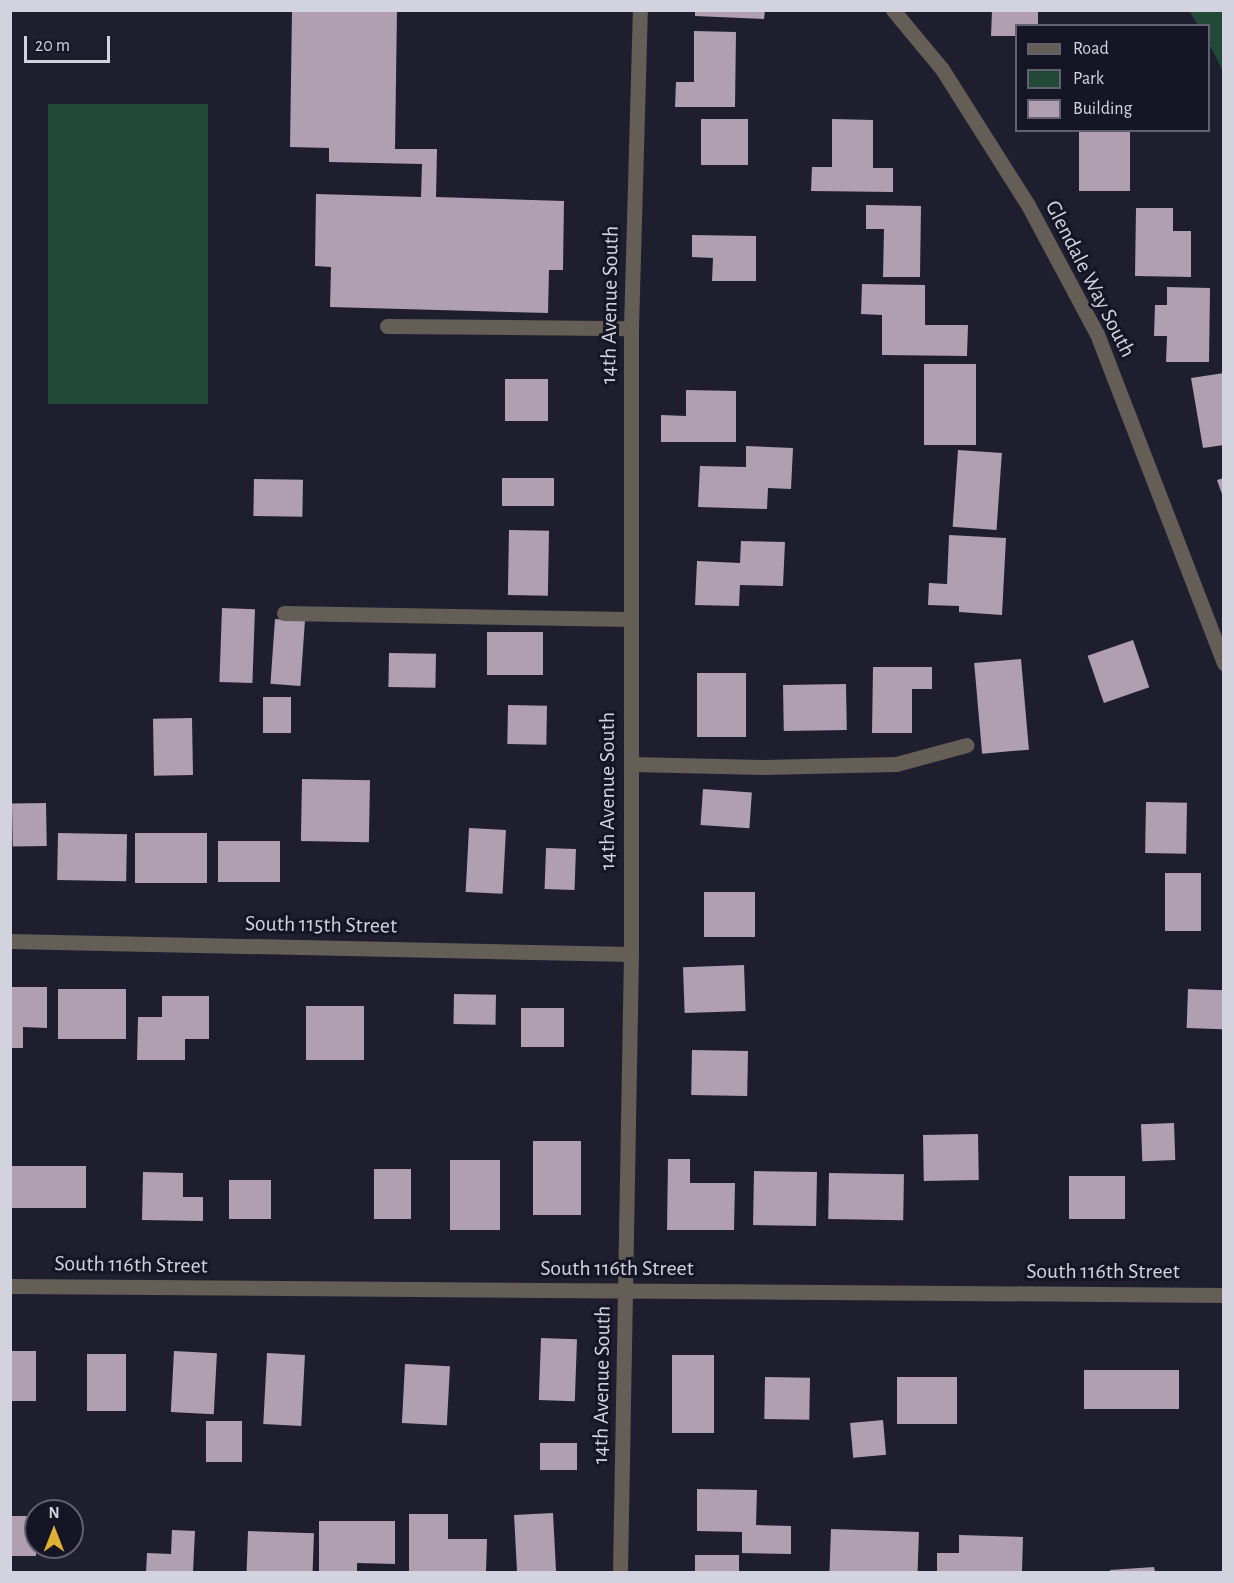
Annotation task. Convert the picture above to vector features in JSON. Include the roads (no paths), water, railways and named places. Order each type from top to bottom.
[{"type":"street","name":"14th Avenue South","points":[[620,1572],[627,1292],[631,954],[631,328],[640,10]]},
{"type":"street","name":"Glendale Way South","points":[[893,10],[942,69],[1028,206],[1097,334],[1224,663]]},
{"type":"street","points":[[387,326],[631,328]]},
{"type":"street","points":[[284,613],[631,619]]},
{"type":"street","points":[[631,764],[763,767],[896,764],[967,745]]},
{"type":"street","name":"South 115th Street","points":[[10,941],[631,954]]},
{"type":"street","name":"South 116th Street","points":[[10,1286],[1224,1295]]}]
